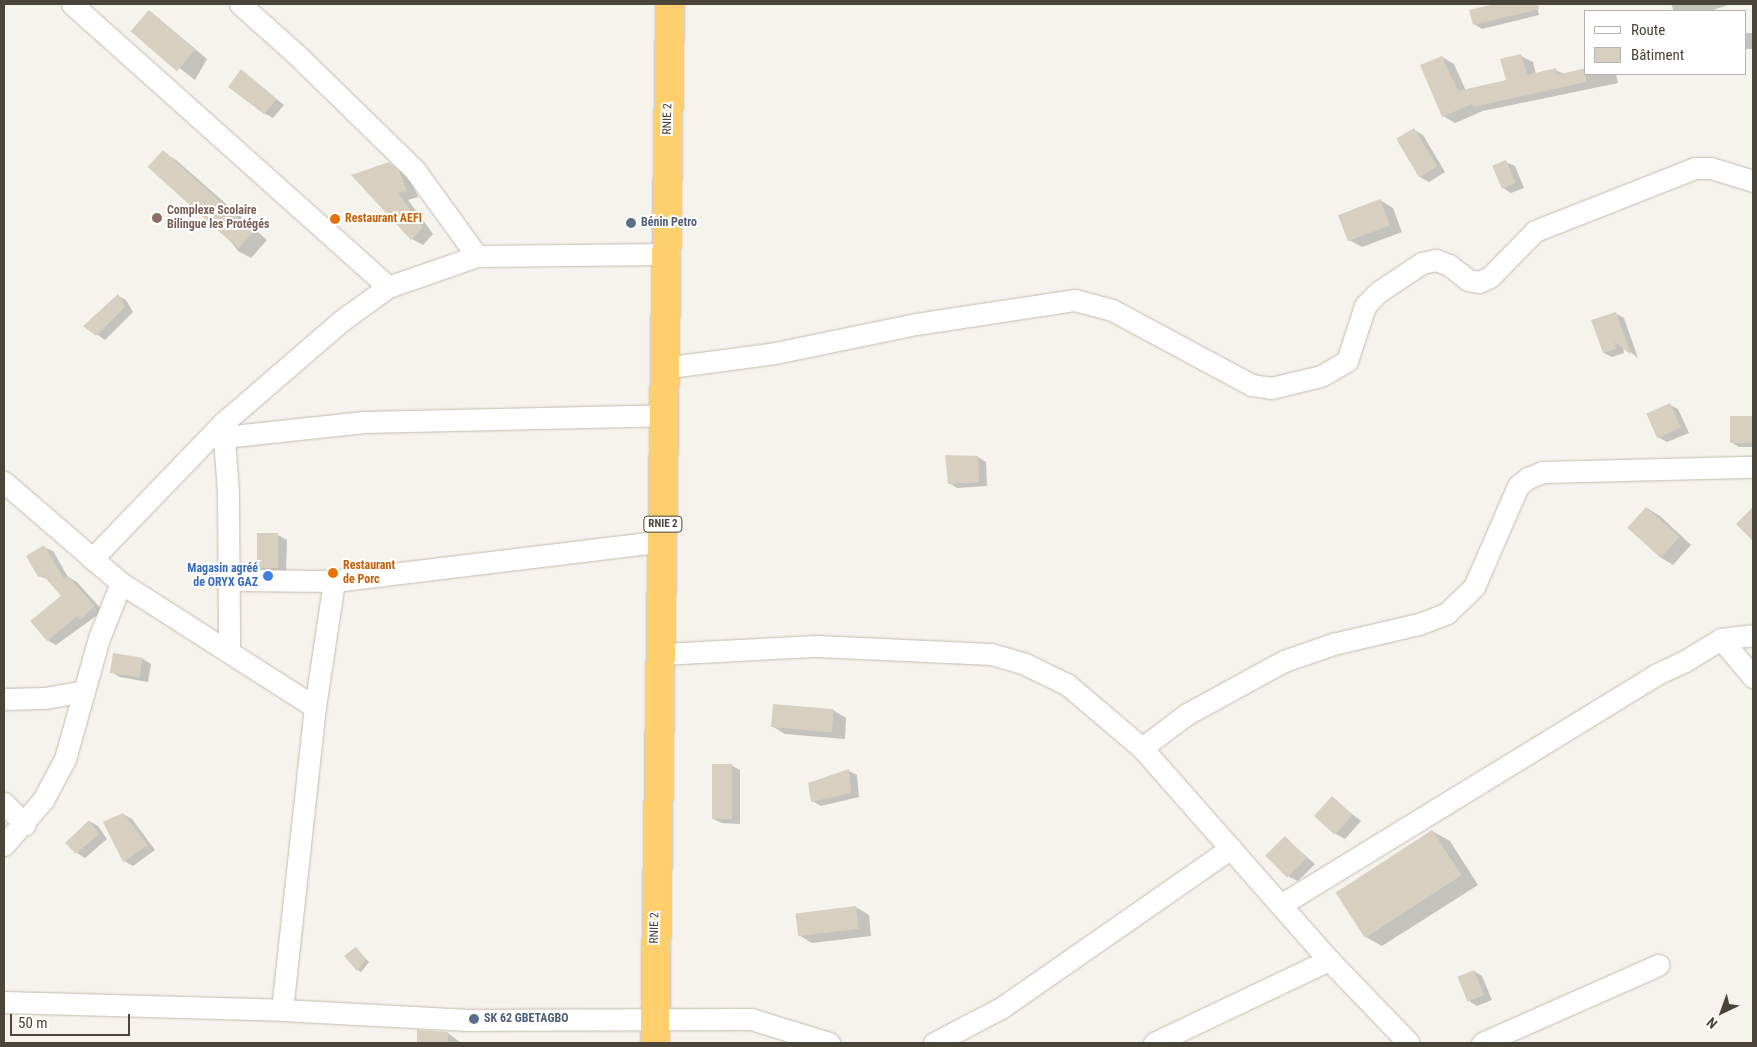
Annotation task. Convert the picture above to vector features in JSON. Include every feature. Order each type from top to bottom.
[{"type":"highway","name":"RNIE 2","points":[[654,1032],[662,654],[663,368],[670,4]]},
{"type":"street","points":[[72,4],[388,287]]},
{"type":"street","points":[[240,4],[296,54],[414,169],[477,256]]},
{"type":"street","points":[[663,368],[766,355],[916,324],[1075,300],[1112,310],[1252,385],[1272,388],[1321,376],[1347,361],[1365,306],[1377,293],[1422,263],[1436,260],[1468,280],[1479,282],[1490,277],[1535,231],[1695,168],[1711,168],[1753,181]]},
{"type":"street","points":[[92,559],[223,430],[342,321],[388,287],[477,256],[666,254]]},
{"type":"street","points":[[223,430],[364,422],[664,415]]},
{"type":"street","points":[[223,430],[230,580],[229,651]]},
{"type":"street","points":[[1142,748],[1187,714],[1284,660],[1333,644],[1419,624],[1447,613],[1474,587],[1518,486],[1528,478],[1543,472],[1753,467]]},
{"type":"street","points":[[4,482],[120,582],[315,707]]},
{"type":"street","points":[[230,580],[334,580],[663,541]]},
{"type":"street","points":[[282,1010],[315,707],[334,580]]},
{"type":"street","points":[[4,846],[25,825],[43,800],[65,759],[83,691],[120,582]]},
{"type":"street","points":[[1282,904],[1647,680],[1721,639],[1753,635]]},
{"type":"street","points":[[1721,639],[1753,677]]},
{"type":"street","points":[[662,654],[817,646],[991,654],[1025,664],[1068,685],[1142,748],[1282,904],[1329,960],[1408,1043]]},
{"type":"street","points":[[4,699],[45,698],[83,691]]},
{"type":"street","points":[[4,803],[25,825]]},
{"type":"street","points":[[934,1043],[1001,1008],[1231,848]]},
{"type":"street","points":[[1154,1043],[1329,960]]},
{"type":"street","points":[[1482,1043],[1658,966]]},
{"type":"street","points":[[4,1002],[282,1010],[654,1032],[751,1019],[828,1043]]},
{"type":"building","points":[[1495,4],[1538,4],[1539,9],[1473,25],[1469,10]]},
{"type":"building","points":[[149,10],[195,50],[177,71],[131,31]]},
{"type":"building","points":[[1521,54],[1527,75],[1556,68],[1557,75],[1584,68],[1586,82],[1473,107],[1472,104],[1442,117],[1420,65],[1442,56],[1458,91],[1506,80],[1500,59]]},
{"type":"building","points":[[241,69],[277,99],[264,114],[228,87]]},
{"type":"building","points":[[1414,128],[1437,167],[1419,177],[1396,139]]},
{"type":"building","points":[[163,150],[254,232],[238,249],[148,167]]},
{"type":"building","points":[[1506,160],[1516,183],[1502,189],[1492,166]]},
{"type":"building","points":[[389,162],[400,173],[407,191],[398,193],[423,227],[411,240],[351,175]]},
{"type":"building","points":[[1380,199],[1390,225],[1348,241],[1338,215]]},
{"type":"building","points":[[118,294],[125,307],[96,336],[83,326]]},
{"type":"building","points":[[1616,312],[1631,355],[1615,342],[1616,349],[1603,353],[1591,320]]},
{"type":"building","points":[[1670,403],[1681,428],[1657,438],[1646,414]]},
{"type":"building","points":[[1730,416],[1753,416],[1753,443],[1730,443]]},
{"type":"building","points":[[945,455],[978,456],[979,482],[948,484]]},
{"type":"building","points":[[1646,507],[1679,537],[1661,558],[1627,528]]},
{"type":"building","points":[[1753,507],[1753,541],[1736,524]]},
{"type":"building","points":[[257,533],[278,533],[278,568],[257,568]]},
{"type":"building","points":[[44,545],[64,579],[68,576],[95,606],[80,620],[77,616],[47,641],[30,621],[61,596],[43,575],[38,577],[26,556]]},
{"type":"building","points":[[113,653],[143,658],[140,677],[110,673]]},
{"type":"building","points":[[773,704],[834,709],[832,732],[771,727]]},
{"type":"building","points":[[712,764],[732,764],[732,819],[712,819]]},
{"type":"building","points":[[849,769],[851,793],[811,802],[808,783]]},
{"type":"building","points":[[1332,796],[1353,815],[1335,835],[1314,816]]},
{"type":"building","points":[[123,813],[148,845],[123,862],[103,822]]},
{"type":"building","points":[[89,820],[99,834],[76,854],[65,843]]},
{"type":"building","points":[[1432,830],[1461,875],[1365,938],[1336,893]]},
{"type":"building","points":[[1285,836],[1307,858],[1287,878],[1265,856]]},
{"type":"building","points":[[856,906],[859,929],[798,936],[795,913]]},
{"type":"building","points":[[356,947],[366,959],[357,971],[344,956]]},
{"type":"building","points":[[1474,970],[1484,995],[1467,1002],[1457,977]]},
{"type":"building","points":[[417,1030],[448,1032],[448,1043],[417,1043]]},
{"type":"place","name":"Complexe Scolaire Bilingue les Protégés","points":[[157,218]]},
{"type":"place","name":"Restaurant AEFI","points":[[335,219]]},
{"type":"place","name":"Bénin Petro","points":[[631,223]]},
{"type":"place","name":"Restaurant de Porc","points":[[333,573]]},
{"type":"place","name":"Magasin agréé de ORYX GAZ","points":[[268,576]]},
{"type":"place","name":"SK 62 GBETAGBO","points":[[474,1019]]}]
